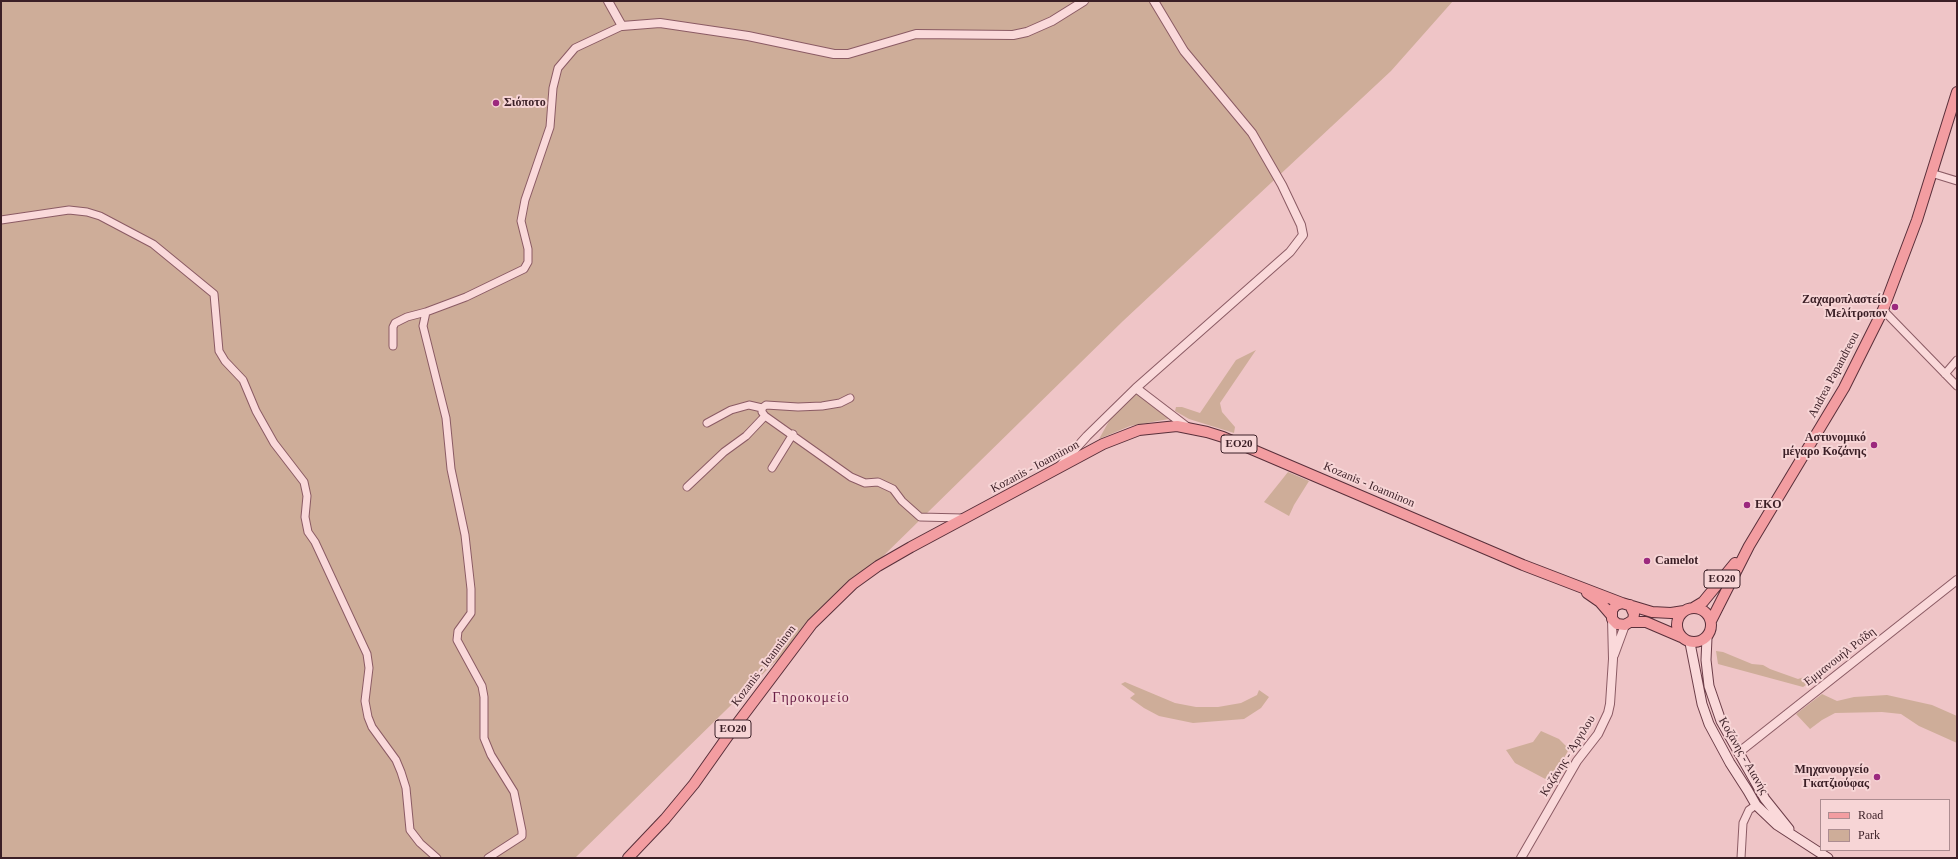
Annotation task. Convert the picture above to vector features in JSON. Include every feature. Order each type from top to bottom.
[{"type":"main road","name":"Andrea Papandreou","points":[[1711,621],[1749,546],[1844,388],[1883,310],[1954,110],[1957,92]]},
{"type":"main road","name":"Kozanis - Ioanninon","points":[[628,858],[665,819],[694,784],[730,733],[823,611],[861,578],[878,566],[1103,444],[1132,432],[1167,426],[1187,427],[1207,432],[1244,446],[1570,583],[1626,604],[1652,612],[1671,613],[1688,610]]},
{"type":"main road","name":"Andrea Papandreou","points":[[1688,610],[1700,605],[1749,546]]},
{"type":"main road","name":"Kozanis - Ioanninon","points":[[1570,583],[1600,602],[1612,617]]},
{"type":"main road","points":[[1612,617],[1614,607],[1626,604],[1634,614],[1628,624]]},
{"type":"main road","points":[[1707,638],[1698,643],[1686,640],[1678,631],[1677,624],[1679,617],[1688,610],[1706,612],[1711,621]]},
{"type":"main road","name":"ΕΟ20","points":[[1612,617],[1619,625],[1646,622],[1686,640]]},
{"type":"main road","name":"ΕΟ20","points":[[1707,638],[1712,628],[1711,621]]},
{"type":"main road","name":"Κοζάνης - Αιανής","points":[[1707,638],[1706,670],[1713,701],[1738,753],[1765,799],[1799,840]]},
{"type":"main road","name":"Κοζάνης - Αιανής","points":[[1686,640],[1702,704],[1709,724],[1730,763],[1756,804],[1777,825],[1828,858]]},
{"type":"street","points":[[608,1],[622,26]]},
{"type":"street","points":[[393,346],[393,327],[396,323],[407,317],[426,312],[466,297],[524,269],[528,262],[528,249],[521,221],[525,200],[550,127],[553,88],[558,68],[575,48],[622,26],[660,23],[748,36],[834,54],[848,54],[859,52],[901,37],[916,34],[939,33],[1013,35],[1027,32],[1052,21],[1084,1]]},
{"type":"street","points":[[1057,469],[1087,436],[1136,388],[1290,252],[1301,239],[1303,231],[1279,178],[1252,133],[1188,56],[1154,1]]},
{"type":"street","points":[[1931,173],[1957,181]]},
{"type":"street","points":[[1,220],[69,210],[87,212],[100,216],[153,244],[214,294],[219,351],[225,361],[243,380],[256,411],[274,443],[304,482],[307,496],[305,517],[308,532],[315,542],[367,654],[369,668],[365,702],[368,717],[372,727],[396,760],[401,772],[406,788],[410,830],[420,844],[437,858]]},
{"type":"street","points":[[1883,310],[1957,386]]},
{"type":"street","points":[[426,312],[423,326],[446,418],[451,469],[465,536],[471,589],[471,613],[458,631],[457,640],[482,686],[484,697],[484,738],[491,755],[514,792],[522,831],[522,836],[488,858]]},
{"type":"street","points":[[1945,374],[1957,360]]},
{"type":"street","points":[[1136,388],[1187,427]]},
{"type":"street","points":[[707,423],[731,410],[749,405],[762,408],[766,405],[798,407],[822,406],[840,403],[850,398]]},
{"type":"street","points":[[762,408],[762,412],[765,416],[793,434],[851,477],[865,483],[878,482],[893,489],[902,501],[920,517],[967,518]]},
{"type":"street","points":[[687,487],[724,452],[746,436],[765,416]]},
{"type":"street","points":[[772,468],[793,434]]},
{"type":"street","name":"Εμμανουήλ Ροΐδη","points":[[1738,753],[1957,580]]},
{"type":"street","points":[[1612,617],[1613,659]]},
{"type":"street","points":[[1613,659],[1628,624]]},
{"type":"street","name":"Κοζάνης - Άργιλου","points":[[1521,858],[1577,761],[1591,745],[1604,723],[1610,704],[1613,659]]},
{"type":"street","points":[[1741,858],[1743,822],[1748,810],[1756,804]]},
{"type":"green space","points":[[1,1],[1453,1],[1391,71],[1123,321],[575,858],[1,858]]},
{"type":"green space","points":[[1256,350],[1220,403],[1222,412],[1235,427],[1234,433],[1189,419],[1175,411],[1176,407],[1182,407],[1200,413],[1236,360]]},
{"type":"green space","points":[[1136,393],[1169,419],[1130,426],[1099,439],[1113,414]]},
{"type":"green space","points":[[1288,472],[1309,481],[1289,516],[1264,502]]},
{"type":"green space","points":[[1716,651],[1723,652],[1752,664],[1763,665],[1798,679],[1814,674],[1818,677],[1803,687],[1718,664]]},
{"type":"green space","points":[[1125,682],[1175,703],[1196,707],[1218,707],[1241,703],[1257,695],[1259,690],[1269,697],[1261,708],[1244,719],[1193,723],[1159,716],[1144,708],[1130,698],[1135,694],[1121,684]]},
{"type":"green space","points":[[1822,694],[1837,701],[1854,697],[1887,695],[1932,705],[1957,716],[1957,743],[1919,726],[1901,714],[1882,712],[1835,713],[1810,729],[1796,714]]},
{"type":"green space","points":[[1541,731],[1559,739],[1569,749],[1551,782],[1515,763],[1506,750],[1533,742]]},
{"type":"place","name":"Σιόποτο","points":[[496,103]]},
{"type":"place","name":"Ζαχαροπλαστείο Μελίτροπον","points":[[1895,307]]},
{"type":"place","name":"Αστυνομικό μέγαρο Κοζάνης","points":[[1874,445]]},
{"type":"place","name":"EKO","points":[[1747,505]]},
{"type":"place","name":"Camelot","points":[[1647,561]]},
{"type":"place","name":"Μηχανουργείο Γκατζιούφας","points":[[1877,777]]},
{"type":"district","name":"Γηροκομείο","points":[[811,698]]}]
